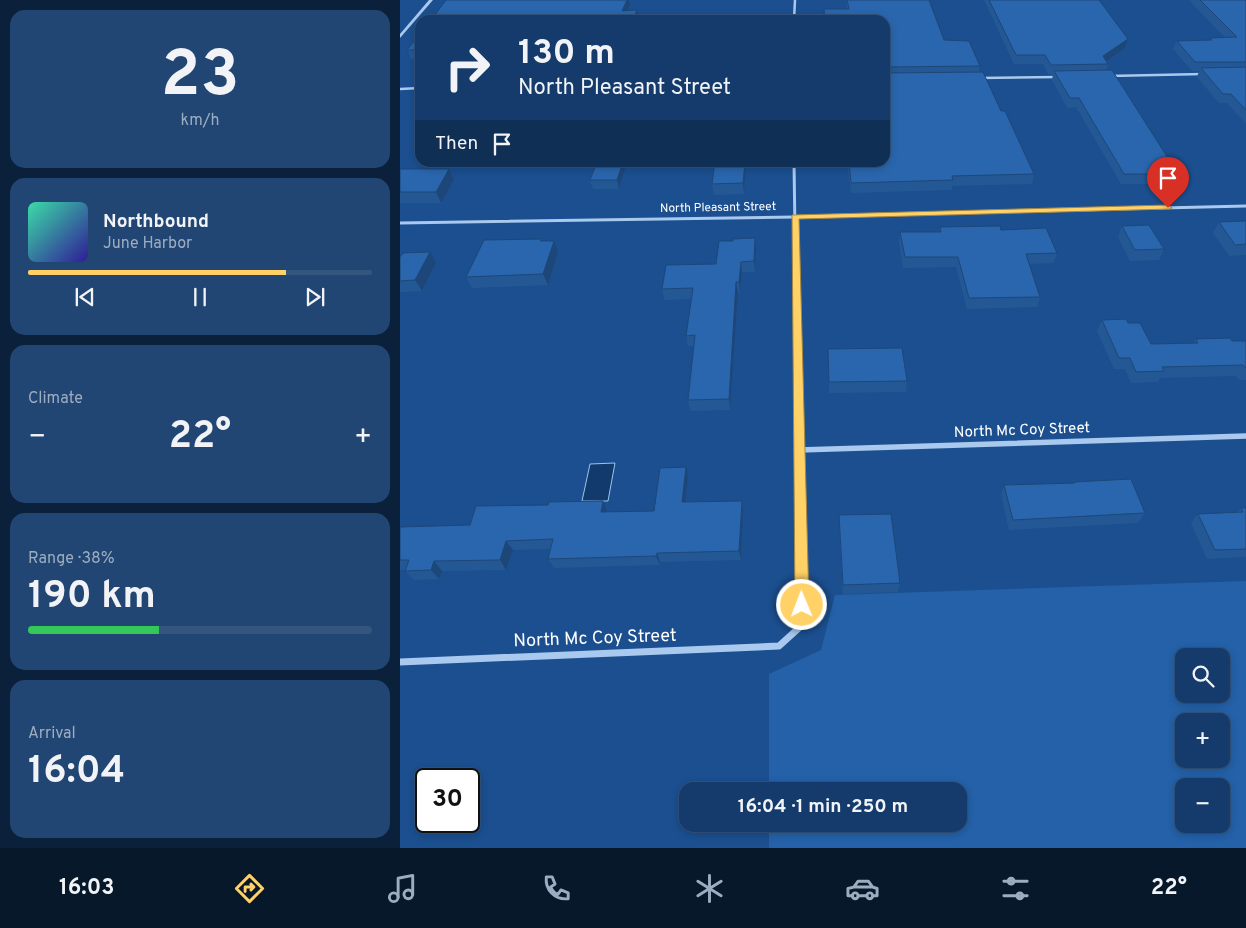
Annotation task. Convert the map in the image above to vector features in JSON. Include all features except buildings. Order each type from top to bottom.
[{"type":"street","points":[[418,15],[431,0]]},
{"type":"street","points":[[794,15],[795,0]]},
{"type":"street","points":[[400,37],[415,19]]},
{"type":"street","points":[[1106,76],[1206,74]]},
{"type":"street","points":[[976,78],[1066,76]]},
{"type":"street","points":[[400,89],[415,88]]},
{"type":"street","points":[[794,167],[799,450]]},
{"type":"street","name":"North Pleasant Street","points":[[400,223],[795,217],[1246,206]]},
{"type":"street","name":"North Mc Coy Street","points":[[400,662],[779,646],[800,628],[802,605],[799,450],[1246,436]]},
{"type":"shaded area","points":[[615,463],[608,501],[582,501],[590,464]]},
{"type":"shaded area","points":[[1246,581],[1246,848],[769,848],[769,832],[967,832],[967,782],[769,782],[769,674],[821,650],[835,595]]},
{"type":"route","points":[[802,605],[795,217],[1168,208]]}]
